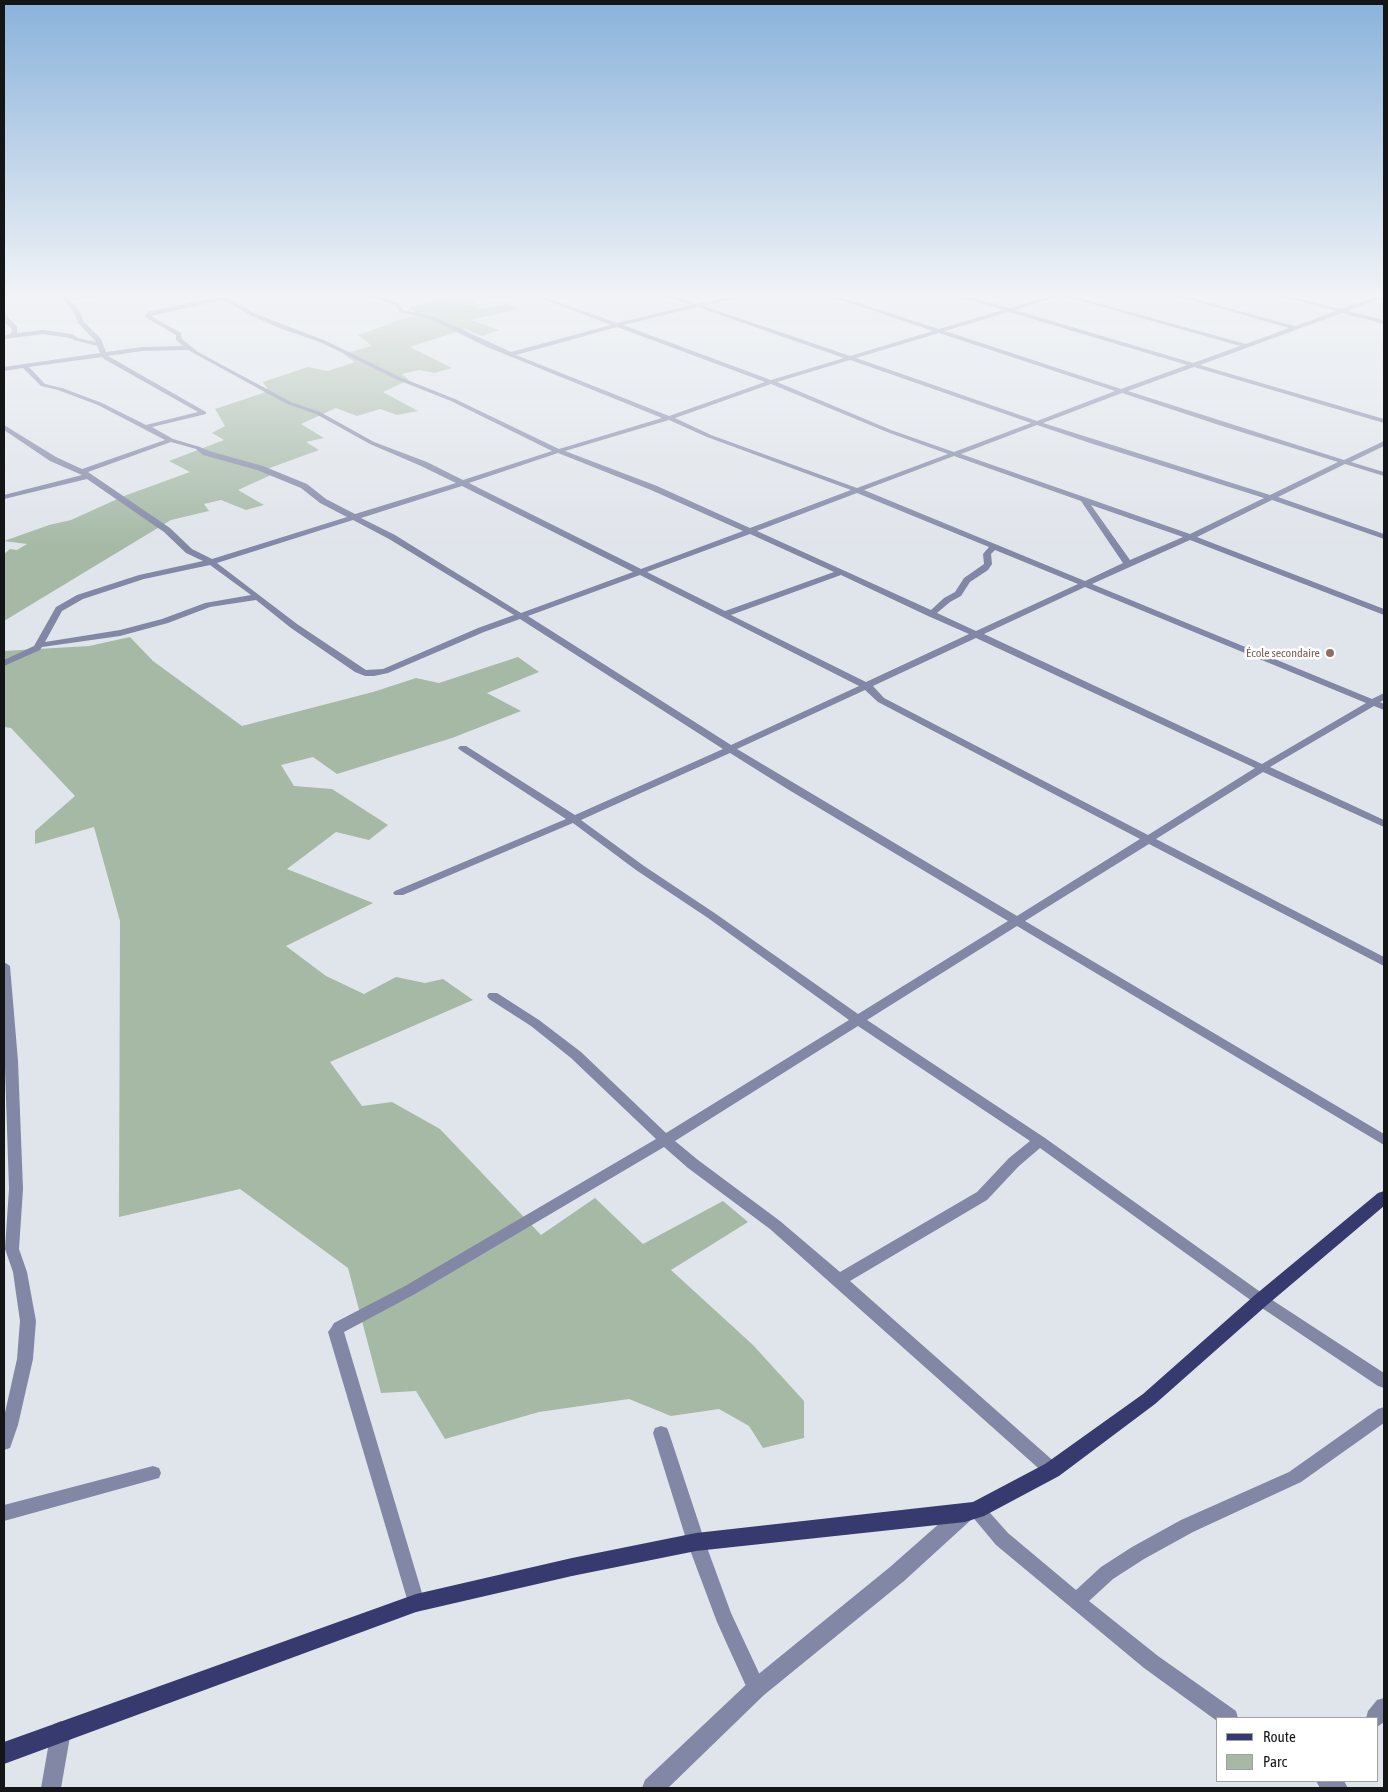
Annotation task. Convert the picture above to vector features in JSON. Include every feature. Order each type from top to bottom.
[{"type":"main road","points":[[4,1753],[61,1730],[416,1603],[572,1567],[696,1542],[971,1512],[1052,1470],[1149,1399],[1261,1300],[1384,1197]]},
{"type":"street","points":[[38,380],[44,385],[100,404],[171,440],[198,448],[206,453],[260,468],[304,486],[324,501],[392,537],[575,649],[730,749],[1384,1140]]},
{"type":"street","points":[[144,380],[204,411],[202,414],[145,427]]},
{"type":"street","points":[[247,380],[289,403],[318,413],[372,443],[419,462],[463,483],[867,686],[882,700],[1147,840],[1384,962]]},
{"type":"street","points":[[402,380],[453,400],[558,450],[638,482],[841,572],[1384,824]]},
{"type":"street","points":[[575,380],[756,455],[859,491],[993,548],[1152,610],[1384,707]]},
{"type":"street","points":[[764,380],[889,431],[1190,537],[1384,612]]},
{"type":"street","points":[[40,645],[59,609],[70,602],[136,579],[210,562],[463,483],[558,450],[669,418],[779,380]]},
{"type":"street","points":[[912,380],[1039,424],[1272,498],[1384,537]]},
{"type":"street","points":[[1087,380],[1227,426],[1384,474]]},
{"type":"street","points":[[4,428],[53,459],[85,474],[167,530],[189,551],[234,578],[294,626],[365,673],[385,671],[448,643],[1039,424],[1153,380]]},
{"type":"street","points":[[1244,380],[1384,421]]},
{"type":"street","points":[[4,497],[85,474],[171,440]]},
{"type":"street","points":[[399,893],[574,820],[730,749],[1190,537],[1384,443]]},
{"type":"street","points":[[1084,500],[1128,564]]},
{"type":"street","points":[[931,614],[947,600],[958,594],[967,580],[985,568],[988,564],[986,554],[993,548]]},
{"type":"street","points":[[725,614],[841,572]]},
{"type":"street","points":[[4,663],[40,645],[120,634],[165,621],[208,605],[256,597]]},
{"type":"street","points":[[416,1603],[336,1332],[339,1327],[410,1290],[666,1140],[790,1065],[858,1020],[1264,767],[1384,696]]},
{"type":"street","points":[[463,748],[574,820],[858,1020],[1040,1141],[1261,1300],[1384,1381]]},
{"type":"street","points":[[4,966],[12,1061],[16,1189],[12,1248],[20,1272],[28,1321],[25,1359],[4,1443]]},
{"type":"street","points":[[493,996],[535,1023],[576,1055],[666,1140],[726,1189],[775,1225],[1052,1470]]},
{"type":"street","points":[[839,1280],[982,1196],[1014,1162],[1040,1141]]},
{"type":"street","points":[[1076,1601],[1107,1573],[1138,1553],[1187,1526],[1295,1477],[1384,1414]]},
{"type":"street","points":[[661,1433],[696,1542],[723,1616],[757,1688]]},
{"type":"street","points":[[4,1513],[153,1473]]},
{"type":"street","points":[[653,1788],[757,1688],[971,1512],[1151,1662],[1228,1717]]},
{"type":"street","points":[[1376,1717],[1384,1707]]},
{"type":"street","points":[[50,1788],[61,1730]]},
{"type":"green space","points":[[270,380],[409,380],[383,392],[418,411],[397,415],[380,409],[357,416],[336,408],[301,424],[324,438],[306,442],[319,450],[267,469],[271,475],[238,490],[264,505],[246,510],[221,500],[204,504],[209,511],[171,520],[4,621],[4,554],[10,549],[17,550],[27,544],[4,541],[49,525],[71,520],[124,496],[190,472],[169,461],[224,440],[212,433],[225,426],[215,409],[269,391],[263,382]]},
{"type":"green space","points":[[130,637],[153,661],[242,726],[373,692],[416,678],[439,683],[518,657],[539,672],[487,693],[521,711],[452,738],[337,774],[313,757],[281,765],[294,786],[332,789],[388,825],[369,840],[336,832],[287,869],[373,903],[286,946],[326,976],[364,994],[396,977],[425,983],[443,979],[473,1000],[330,1062],[362,1106],[392,1102],[440,1129],[541,1235],[595,1198],[643,1244],[723,1201],[748,1222],[671,1270],[753,1345],[804,1401],[804,1438],[763,1448],[749,1426],[719,1409],[671,1416],[629,1399],[539,1412],[445,1439],[416,1391],[381,1393],[348,1268],[240,1189],[119,1217],[120,921],[94,827],[35,844],[35,831],[75,796],[11,728],[4,727],[4,651],[89,646]]},
{"type":"place","name":"École secondaire","points":[[1330,653]]}]
